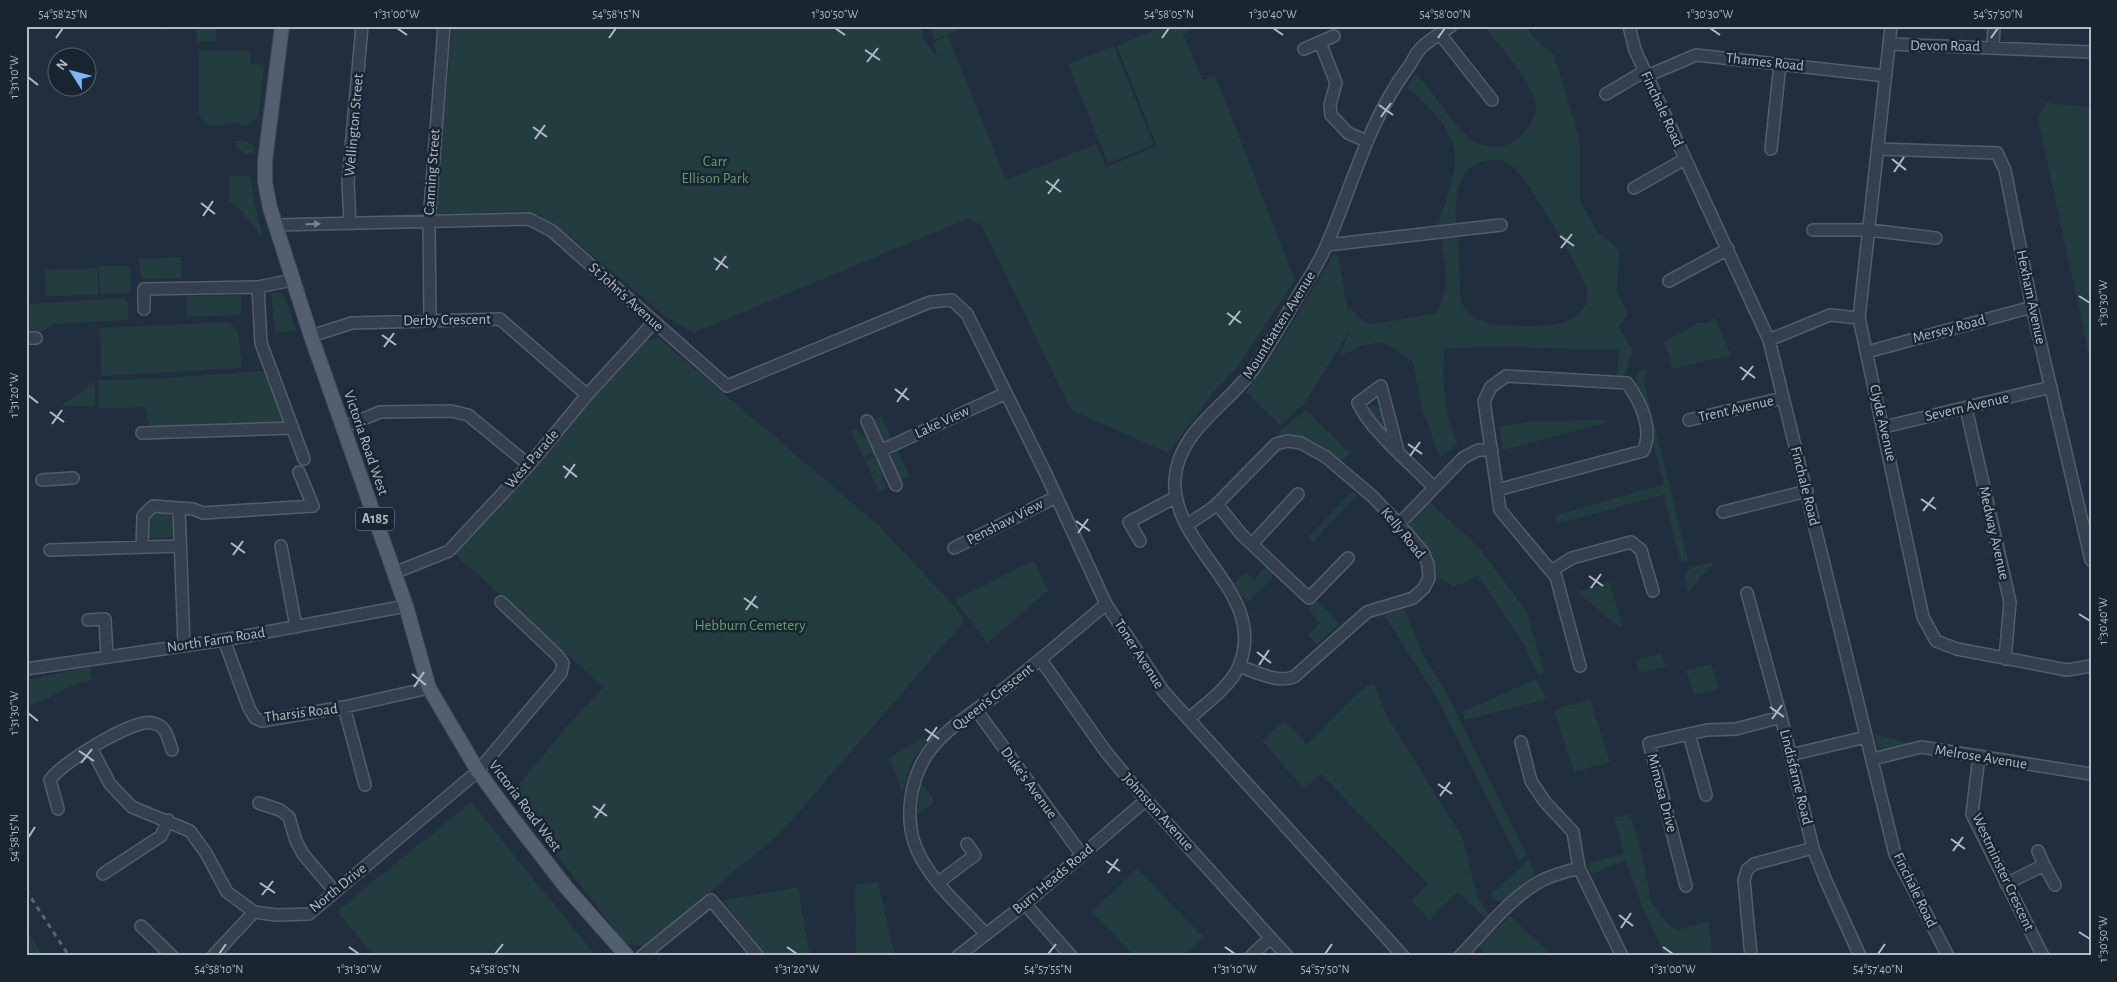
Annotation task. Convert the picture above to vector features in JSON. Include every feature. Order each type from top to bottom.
[{"type":"main road","name":"Victoria Road West","points":[[282,26],[265,162],[265,182],[270,208],[311,336],[406,606],[429,688],[478,771],[565,886],[627,956]]},
{"type":"street","name":"Wellington Street","points":[[350,224],[348,182],[362,26]]},
{"type":"street","name":"Canning Street","points":[[430,319],[429,222],[444,26]]},
{"type":"street","name":"Mountbatten Avenue","points":[[1188,719],[1221,688],[1239,666],[1245,634],[1238,604],[1187,526],[1177,503],[1177,462],[1187,444],[1200,427],[1238,389],[1253,369],[1327,245],[1366,141],[1398,81],[1421,48],[1450,26]]},
{"type":"street","name":"Finchale Road","points":[[1629,26],[1635,50],[1769,340],[1895,854],[1948,956]]},
{"type":"street","name":"Clyde Avenue","points":[[1892,26],[1877,149],[1860,318],[1923,617],[1936,641],[1957,649],[2067,670],[2091,666]]},
{"type":"street","points":[[1993,47],[1994,26]]},
{"type":"street","points":[[1440,34],[1492,100]]},
{"type":"street","points":[[1304,49],[1334,36]]},
{"type":"street","points":[[1320,42],[1336,83],[1330,105],[1331,115],[1348,133],[1366,141]]},
{"type":"street","name":"Devon Road","points":[[1890,44],[2091,52]]},
{"type":"street","name":"Thames Road","points":[[1606,94],[1646,74],[1696,54],[1886,76]]},
{"type":"street","points":[[1771,149],[1780,64]]},
{"type":"street","name":"Hexham Avenue","points":[[1877,149],[1997,153],[2004,170],[2032,307],[2091,560]]},
{"type":"street","points":[[1634,188],[1685,159]]},
{"type":"street","name":"St John's Avenue","points":[[276,225],[529,219],[552,231],[727,386],[930,302],[952,300]]},
{"type":"street","points":[[1327,245],[1501,225]]},
{"type":"street","points":[[1813,230],[1869,230],[1936,238]]},
{"type":"street","points":[[1669,281],[1728,250]]},
{"type":"street","points":[[144,309],[144,289],[258,287],[293,280]]},
{"type":"street","points":[[258,287],[261,343],[304,459]]},
{"type":"street","name":"Toner Avenue","points":[[952,300],[967,314],[1106,604],[1164,692],[1403,956]]},
{"type":"street","name":"Mersey Road","points":[[1867,352],[2032,307]]},
{"type":"street","points":[[1769,340],[1830,315],[1860,318]]},
{"type":"street","name":"Derby Crescent","points":[[311,336],[352,323],[430,319],[500,319],[587,395]]},
{"type":"street","name":"West Parade","points":[[394,573],[449,551],[529,465],[587,395],[654,322]]},
{"type":"street","points":[[1498,490],[1643,451],[1647,444],[1647,431],[1639,399],[1627,383],[1506,376],[1491,387],[1484,401],[1500,510],[1556,577],[1580,666]]},
{"type":"street","points":[[1398,451],[1381,386],[1358,403],[1370,422],[1398,451],[1434,488]]},
{"type":"street","name":"Severn Avenue","points":[[1884,427],[2051,387]]},
{"type":"street","name":"Lake View","points":[[880,451],[1004,394]]},
{"type":"street","name":"Trent Avenue","points":[[1689,420],[1783,398]]},
{"type":"street","name":"Medway Avenue","points":[[1966,408],[2010,602],[2005,659]]},
{"type":"street","points":[[344,427],[380,412],[452,411],[468,415],[529,465]]},
{"type":"street","points":[[867,421],[896,485]]},
{"type":"street","points":[[142,433],[293,428]]},
{"type":"street","name":"Kelly Road","points":[[1187,526],[1217,504],[1276,444],[1288,441],[1301,443],[1326,457],[1372,496],[1423,552],[1428,565],[1429,578],[1424,588],[1414,598],[1367,612],[1294,677],[1286,680],[1275,678],[1239,666]]},
{"type":"street","points":[[1399,524],[1463,458],[1478,450],[1492,450]]},
{"type":"street","points":[[142,547],[143,516],[146,510],[153,506],[193,509],[203,513],[313,506],[300,472]]},
{"type":"street","points":[[42,480],[73,478]]},
{"type":"street","points":[[1723,512],[1807,491]]},
{"type":"street","points":[[1252,544],[1298,494]]},
{"type":"street","points":[[1140,542],[1129,522],[1176,496]]},
{"type":"street","name":"Penshaw View","points":[[954,548],[1056,497]]},
{"type":"street","points":[[1217,504],[1252,544],[1309,598],[1348,558]]},
{"type":"street","points":[[179,508],[184,645]]},
{"type":"street","points":[[1551,571],[1572,558],[1631,542],[1642,550],[1653,591]]},
{"type":"street","points":[[50,550],[180,546]]},
{"type":"street","points":[[281,546],[296,627]]},
{"type":"street","name":"Lindisfarne Road","points":[[1747,593],[1782,717],[1813,848],[1860,956]]},
{"type":"street","name":"North Drive","points":[[91,748],[110,784],[132,807],[168,820],[190,831],[206,853],[227,892],[254,912],[276,915],[309,914],[478,771],[561,673],[564,663],[501,602]]},
{"type":"street","name":"Queen's Crescent","points":[[986,934],[929,871],[914,843],[910,823],[910,803],[923,761],[941,738],[1040,660],[1106,604]]},
{"type":"street","name":"North Farm Road","points":[[26,669],[224,640],[406,606]]},
{"type":"street","points":[[88,620],[105,619],[107,656]]},
{"type":"street","name":"Tharsis Road","points":[[224,640],[255,718],[262,721],[344,707],[429,688]]},
{"type":"street","name":"Johnston Avenue","points":[[1040,660],[1106,752],[1146,800],[1287,956]]},
{"type":"street","points":[[344,707],[365,785]]},
{"type":"street","name":"Duke's Avenue","points":[[977,711],[1082,855]]},
{"type":"street","name":"Mimosa Drive","points":[[1686,886],[1649,743],[1707,730],[1736,729],[1782,717]]},
{"type":"street","points":[[58,809],[50,780],[56,771],[91,748],[142,722],[161,726],[166,732],[172,750]]},
{"type":"street","points":[[1689,734],[1706,795]]},
{"type":"street","points":[[1790,755],[1866,737]]},
{"type":"street","points":[[1521,742],[1532,781],[1545,802],[1573,832],[1579,868],[1622,956]]},
{"type":"street","name":"Melrose Avenue","points":[[1873,759],[1921,747],[2091,774]]},
{"type":"street","name":"Westminster Crescent","points":[[1978,756],[1972,814],[2043,956]]},
{"type":"street","name":"Burn Heads Road","points":[[958,956],[1025,904],[1146,800]]},
{"type":"street","points":[[259,803],[280,810],[289,817],[296,841],[303,854],[335,892]]},
{"type":"street","points":[[103,874],[161,836],[168,820]]},
{"type":"street","points":[[939,882],[975,854],[967,844]]},
{"type":"street","points":[[1751,956],[1744,880],[1747,870],[1754,864],[1813,848]]},
{"type":"street","points":[[2038,851],[2055,885]]},
{"type":"street","points":[[2006,884],[2044,865]]},
{"type":"street","points":[[1460,956],[1498,916],[1533,886],[1550,877],[1579,868]]},
{"type":"street","points":[[642,956],[711,900],[758,956]]},
{"type":"street","points":[[1025,904],[1071,956]]},
{"type":"street","points":[[213,956],[254,912]]},
{"type":"street","points":[[141,926],[172,956]]},
{"type":"street","points":[[1251,956],[1270,938]]},
{"type":"green space","points":[[161,26],[237,26],[216,28],[216,41],[197,42],[196,28],[161,30]]},
{"type":"green space","name":"Carr Ellison Park","points":[[452,26],[921,26],[924,39],[938,59],[933,42],[948,36],[1006,180],[1096,144],[1106,167],[1157,146],[1117,46],[1163,26],[1194,26],[1196,28],[1183,34],[1203,80],[1215,75],[1295,280],[1236,369],[1213,393],[1168,453],[1071,410],[981,224],[967,219],[693,333],[665,316],[556,225],[539,215],[523,211],[436,214]]},
{"type":"green space","points":[[930,26],[970,26],[934,40]]},
{"type":"green space","points":[[1484,26],[1527,26],[1532,36],[1554,55],[1580,141],[1580,201],[1597,231],[1619,250],[1617,292],[1628,314],[1619,327],[1633,350],[1624,379],[1617,379],[1618,350],[1505,347],[1445,348],[1445,397],[1457,444],[1440,458],[1423,412],[1412,361],[1391,346],[1382,343],[1362,346],[1338,358],[1351,328],[1305,403],[1280,425],[1246,392],[1274,353],[1333,255],[1338,255],[1350,324],[1348,307],[1364,322],[1375,324],[1436,313],[1446,285],[1441,238],[1458,237],[1461,303],[1471,314],[1484,322],[1494,325],[1522,326],[1554,324],[1568,321],[1579,314],[1586,303],[1587,287],[1562,240],[1527,183],[1507,162],[1500,160],[1487,161],[1469,169],[1460,182],[1458,190],[1456,225],[1437,229],[1452,181],[1455,154],[1444,126],[1426,104],[1406,87],[1416,73],[1461,130],[1472,141],[1477,143],[1500,147],[1511,143],[1526,130],[1535,114],[1535,100],[1531,90],[1507,54]]},
{"type":"green space","points":[[1114,46],[1154,145],[1108,163],[1068,64]]},
{"type":"green space","points":[[199,51],[250,51],[250,63],[264,65],[258,117],[251,123],[243,126],[232,123],[210,126],[199,115]]},
{"type":"green space","points":[[2046,103],[2091,107],[2091,365],[2038,119]]},
{"type":"green space","points":[[244,140],[255,147],[255,154],[244,154],[236,147],[236,141]]},
{"type":"green space","points":[[229,176],[251,176],[254,202],[263,238],[236,205],[229,203]]},
{"type":"green space","points":[[181,257],[181,278],[141,279],[139,259]]},
{"type":"green space","points":[[99,266],[130,266],[131,293],[100,294]]},
{"type":"green space","points":[[98,268],[98,295],[46,296],[45,270]]},
{"type":"green space","points":[[271,293],[281,293],[285,298],[297,331],[275,332]]},
{"type":"green space","points":[[241,295],[241,315],[187,317],[187,296]]},
{"type":"green space","points":[[123,298],[128,304],[128,320],[52,324],[44,331],[26,332],[26,304]]},
{"type":"green space","points":[[1715,318],[1731,355],[1673,369],[1664,342],[1701,322],[1705,324]]},
{"type":"green space","points":[[229,322],[238,332],[242,368],[101,376],[100,328]]},
{"type":"green space","name":"Hebburn Cemetery","points":[[659,338],[879,526],[952,603],[965,621],[781,832],[647,946],[626,944],[510,795],[603,687],[455,554],[642,341]]},
{"type":"green space","points":[[1645,369],[1647,377],[1643,378],[1688,561],[1684,562],[1680,559],[1663,495],[1557,524],[1556,515],[1664,484],[1635,378],[1639,371]]},
{"type":"green space","points":[[263,371],[284,422],[150,427],[144,407],[99,409],[98,380],[152,379]]},
{"type":"green space","points":[[95,381],[95,406],[61,406]]},
{"type":"green space","points":[[1372,404],[1382,409],[1388,432],[1367,410]]},
{"type":"green space","points":[[1306,410],[1350,453],[1342,461],[1317,444],[1296,435],[1287,434],[1271,441],[1281,430]]},
{"type":"green space","points":[[881,416],[893,441],[888,444],[879,440],[876,433],[878,429],[874,420]]},
{"type":"green space","points":[[1606,420],[1606,423],[1503,450],[1500,426],[1531,421]]},
{"type":"green space","points":[[857,429],[859,434],[866,437],[874,452],[863,457],[851,431]]},
{"type":"green space","points":[[897,449],[910,476],[901,480],[888,457]]},
{"type":"green space","points":[[875,456],[884,474],[882,480],[887,488],[879,491],[865,461]]},
{"type":"green space","points":[[1352,491],[1357,495],[1313,542],[1308,538]]},
{"type":"green space","points":[[1430,502],[1480,549],[1527,612],[1544,673],[1538,675],[1523,643],[1478,575],[1452,588],[1447,582],[1435,577],[1431,556],[1409,528],[1410,522]]},
{"type":"green space","points":[[166,512],[175,519],[175,537],[148,538],[148,519],[156,513]]},
{"type":"green space","points":[[1034,560],[1048,591],[987,643],[955,600]]},
{"type":"green space","points":[[1715,562],[1688,592],[1684,577],[1690,567]]},
{"type":"green space","points":[[1266,565],[1272,573],[1272,579],[1247,602],[1234,584],[1246,572],[1254,581]]},
{"type":"green space","points":[[1610,582],[1622,627],[1619,627],[1577,592]]},
{"type":"green space","points":[[1317,600],[1339,624],[1317,645],[1308,635],[1320,623],[1308,608]]},
{"type":"green space","points":[[1404,608],[1424,656],[1445,690],[1527,855],[1519,861],[1434,693],[1384,615]]},
{"type":"green space","points":[[1661,653],[1666,667],[1639,673],[1636,660]]},
{"type":"green space","points":[[1711,664],[1719,689],[1694,695],[1686,670]]},
{"type":"green space","points":[[90,667],[92,680],[74,685],[26,708],[26,680]]},
{"type":"green space","points":[[1536,679],[1546,699],[1465,720],[1462,712]]},
{"type":"green space","points":[[1374,683],[1387,716],[1462,837],[1477,895],[1489,915],[1486,919],[1458,892],[1429,920],[1411,901],[1428,884],[1321,775],[1304,788],[1262,741],[1284,721],[1307,744],[1358,692]]},
{"type":"green space","points":[[1590,699],[1610,762],[1574,772],[1554,710]]},
{"type":"green space","points":[[1875,734],[1912,745],[1883,750],[1877,746]]},
{"type":"green space","points":[[923,736],[927,741],[911,763],[902,793],[895,772],[888,760]]},
{"type":"green space","points":[[921,783],[935,801],[918,815]]},
{"type":"green space","points":[[471,802],[596,956],[374,956],[337,911]]},
{"type":"green space","points":[[1630,814],[1643,858],[1651,901],[1667,923],[1677,930],[1709,921],[1712,956],[1665,956],[1642,906],[1625,860],[1591,874],[1587,864],[1624,853],[1614,818]]},
{"type":"green space","points":[[1529,859],[1535,875],[1502,902],[1494,900],[1490,895]]},
{"type":"green space","points":[[1137,869],[1203,937],[1183,956],[1134,956],[1092,912]]},
{"type":"green space","points":[[878,882],[895,956],[856,956],[855,885]]},
{"type":"green space","points":[[798,887],[810,956],[767,956],[722,901]]},
{"type":"green space","points":[[1510,916],[1552,956],[1487,956],[1478,946]]},
{"type":"green space","points":[[29,934],[44,956],[26,956],[26,936]]},
{"type":"railway","points":[[26,890],[69,956]]}]
